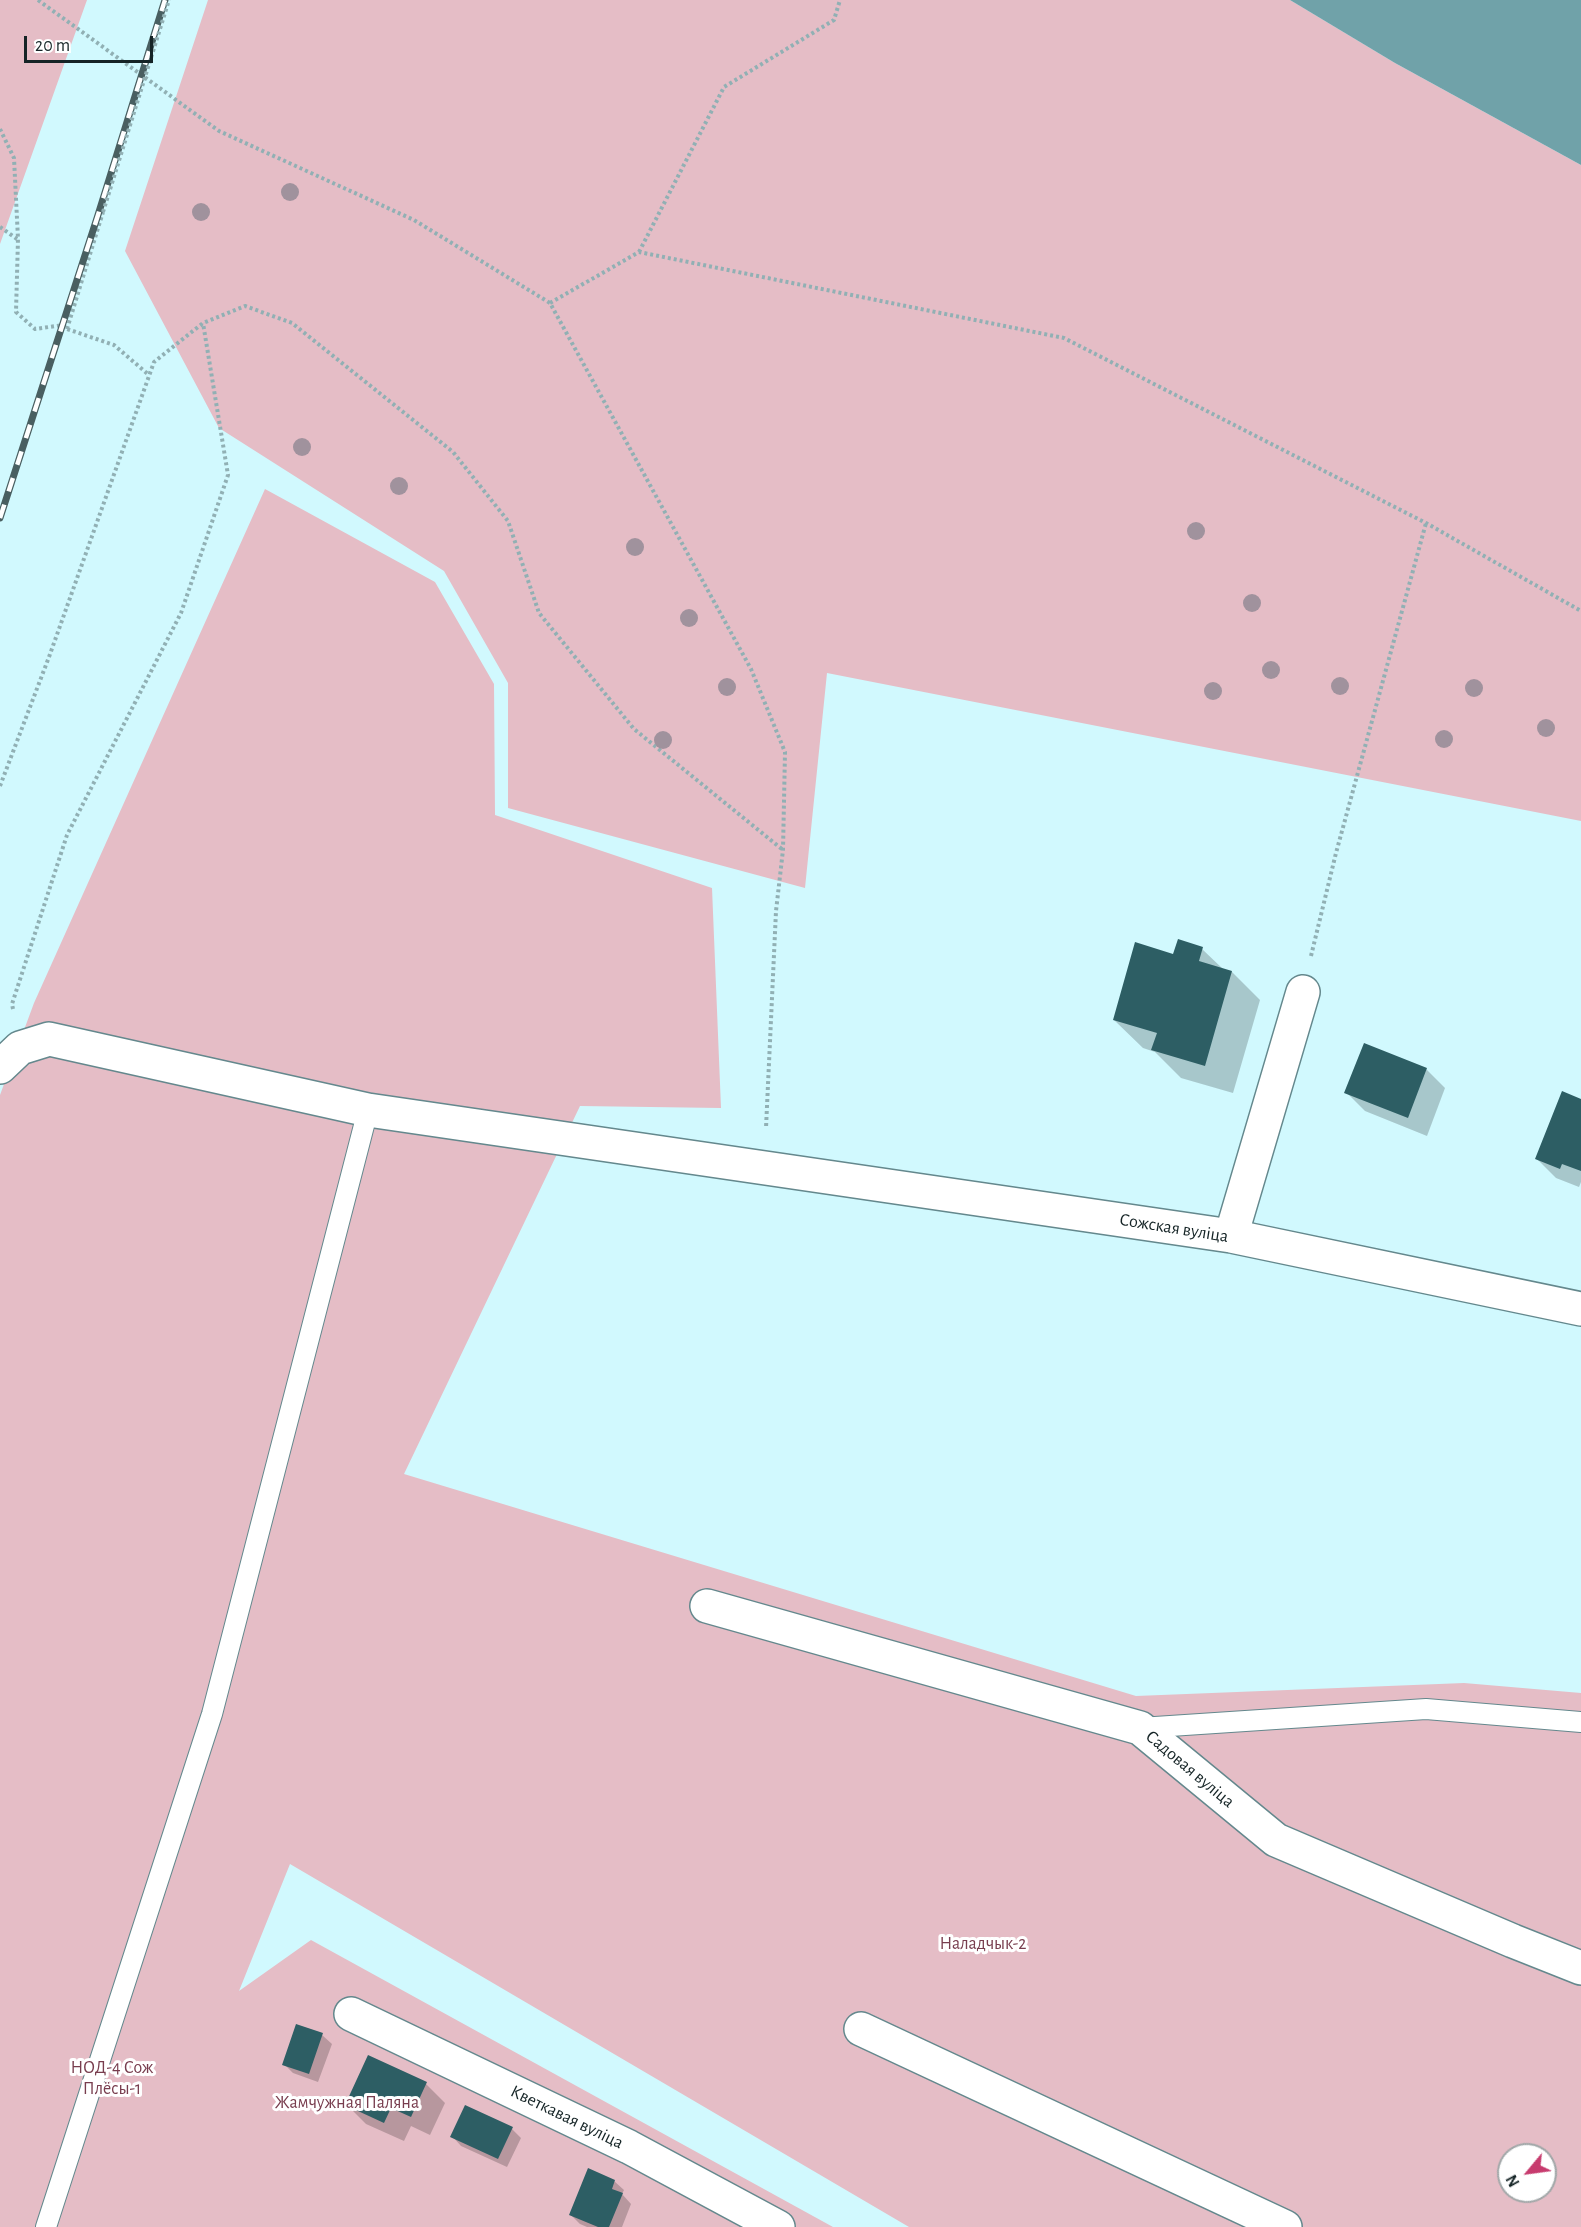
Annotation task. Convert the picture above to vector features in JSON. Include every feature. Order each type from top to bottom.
[{"type":"street","points":[[1231,1236],[1303,992]]},
{"type":"street","name":"Сожская вуліца","points":[[10,1057],[50,1039],[369,1110],[1231,1236],[1581,1309]]},
{"type":"street","name":"Садовая вуліца","points":[[707,1606],[1140,1728],[1276,1840],[1581,1968]]},
{"type":"street","name":"Кветкавая вуліца","points":[[351,2014],[629,2147],[778,2227]]},
{"type":"street","points":[[861,2029],[1285,2227]]},
{"type":"lane","points":[[46,2227],[212,1714],[369,1110]]},
{"type":"lane","points":[[1140,1728],[1426,1709],[1581,1722]]},
{"type":"path","points":[[38,0],[219,131],[414,220],[550,303],[751,669],[785,752],[783,850],[776,911],[764,1167]]},
{"type":"path","points":[[67,329],[169,0]]},
{"type":"path","points":[[550,303],[639,252],[724,87],[834,20],[840,0]]},
{"type":"path","points":[[0,129],[14,158],[18,239],[16,312],[35,329],[63,325],[67,329],[114,345],[149,375]]},
{"type":"path","points":[[0,227],[18,239]]},
{"type":"path","points":[[639,252],[1064,338],[1426,524],[1581,611]]},
{"type":"path","points":[[0,786],[49,657],[154,362],[203,323],[245,306],[292,323],[453,452],[508,521],[539,613],[634,729],[783,850]]},
{"type":"path","points":[[10,1057],[12,1004],[67,835],[181,613],[228,475],[203,323]]},
{"type":"path","points":[[1303,992],[1336,853],[1426,524]]},
{"type":"green space","points":[[0,0],[87,0],[0,244]]},
{"type":"green space","points":[[208,0],[1290,0],[1395,63],[1581,165],[1581,821],[827,673],[805,888],[508,808],[508,683],[444,571],[219,428],[125,251]]},
{"type":"green space","name":"Наладчык-2","points":[[265,489],[435,582],[494,684],[495,815],[712,888],[721,1108],[580,1106],[404,1474],[1136,1696],[1464,1683],[1581,1693],[1581,2227],[909,2227],[290,1864],[239,1991],[311,1940],[833,2227],[0,2227],[0,1095],[34,1003]]},
{"type":"water","points":[[1290,0],[1581,0],[1581,165],[1395,63]]},
{"type":"building","points":[[1178,939],[1203,947],[1199,961],[1232,971],[1205,1066],[1151,1050],[1157,1033],[1113,1020],[1135,942],[1173,954]]},
{"type":"building","points":[[1364,1043],[1427,1068],[1408,1118],[1344,1093]]},
{"type":"building","points":[[1562,1091],[1581,1099],[1581,1171],[1562,1164],[1560,1169],[1535,1159]]},
{"type":"building","points":[[296,2024],[323,2033],[309,2074],[282,2065]]},
{"type":"building","points":[[368,2055],[427,2082],[411,2117],[391,2108],[384,2123],[345,2105]]},
{"type":"building","points":[[465,2105],[513,2127],[498,2159],[450,2137]]},
{"type":"building","points":[[588,2168],[615,2180],[612,2189],[623,2193],[609,2227],[598,2227],[569,2215]]},
{"type":"railway","points":[[0,518],[165,0]]},
{"type":"park label","name":"НОД-4 Сож Плёсы-1","points":[[112,2078]]},
{"type":"park label","name":"Жамчужная Паляна","points":[[347,2103]]}]
